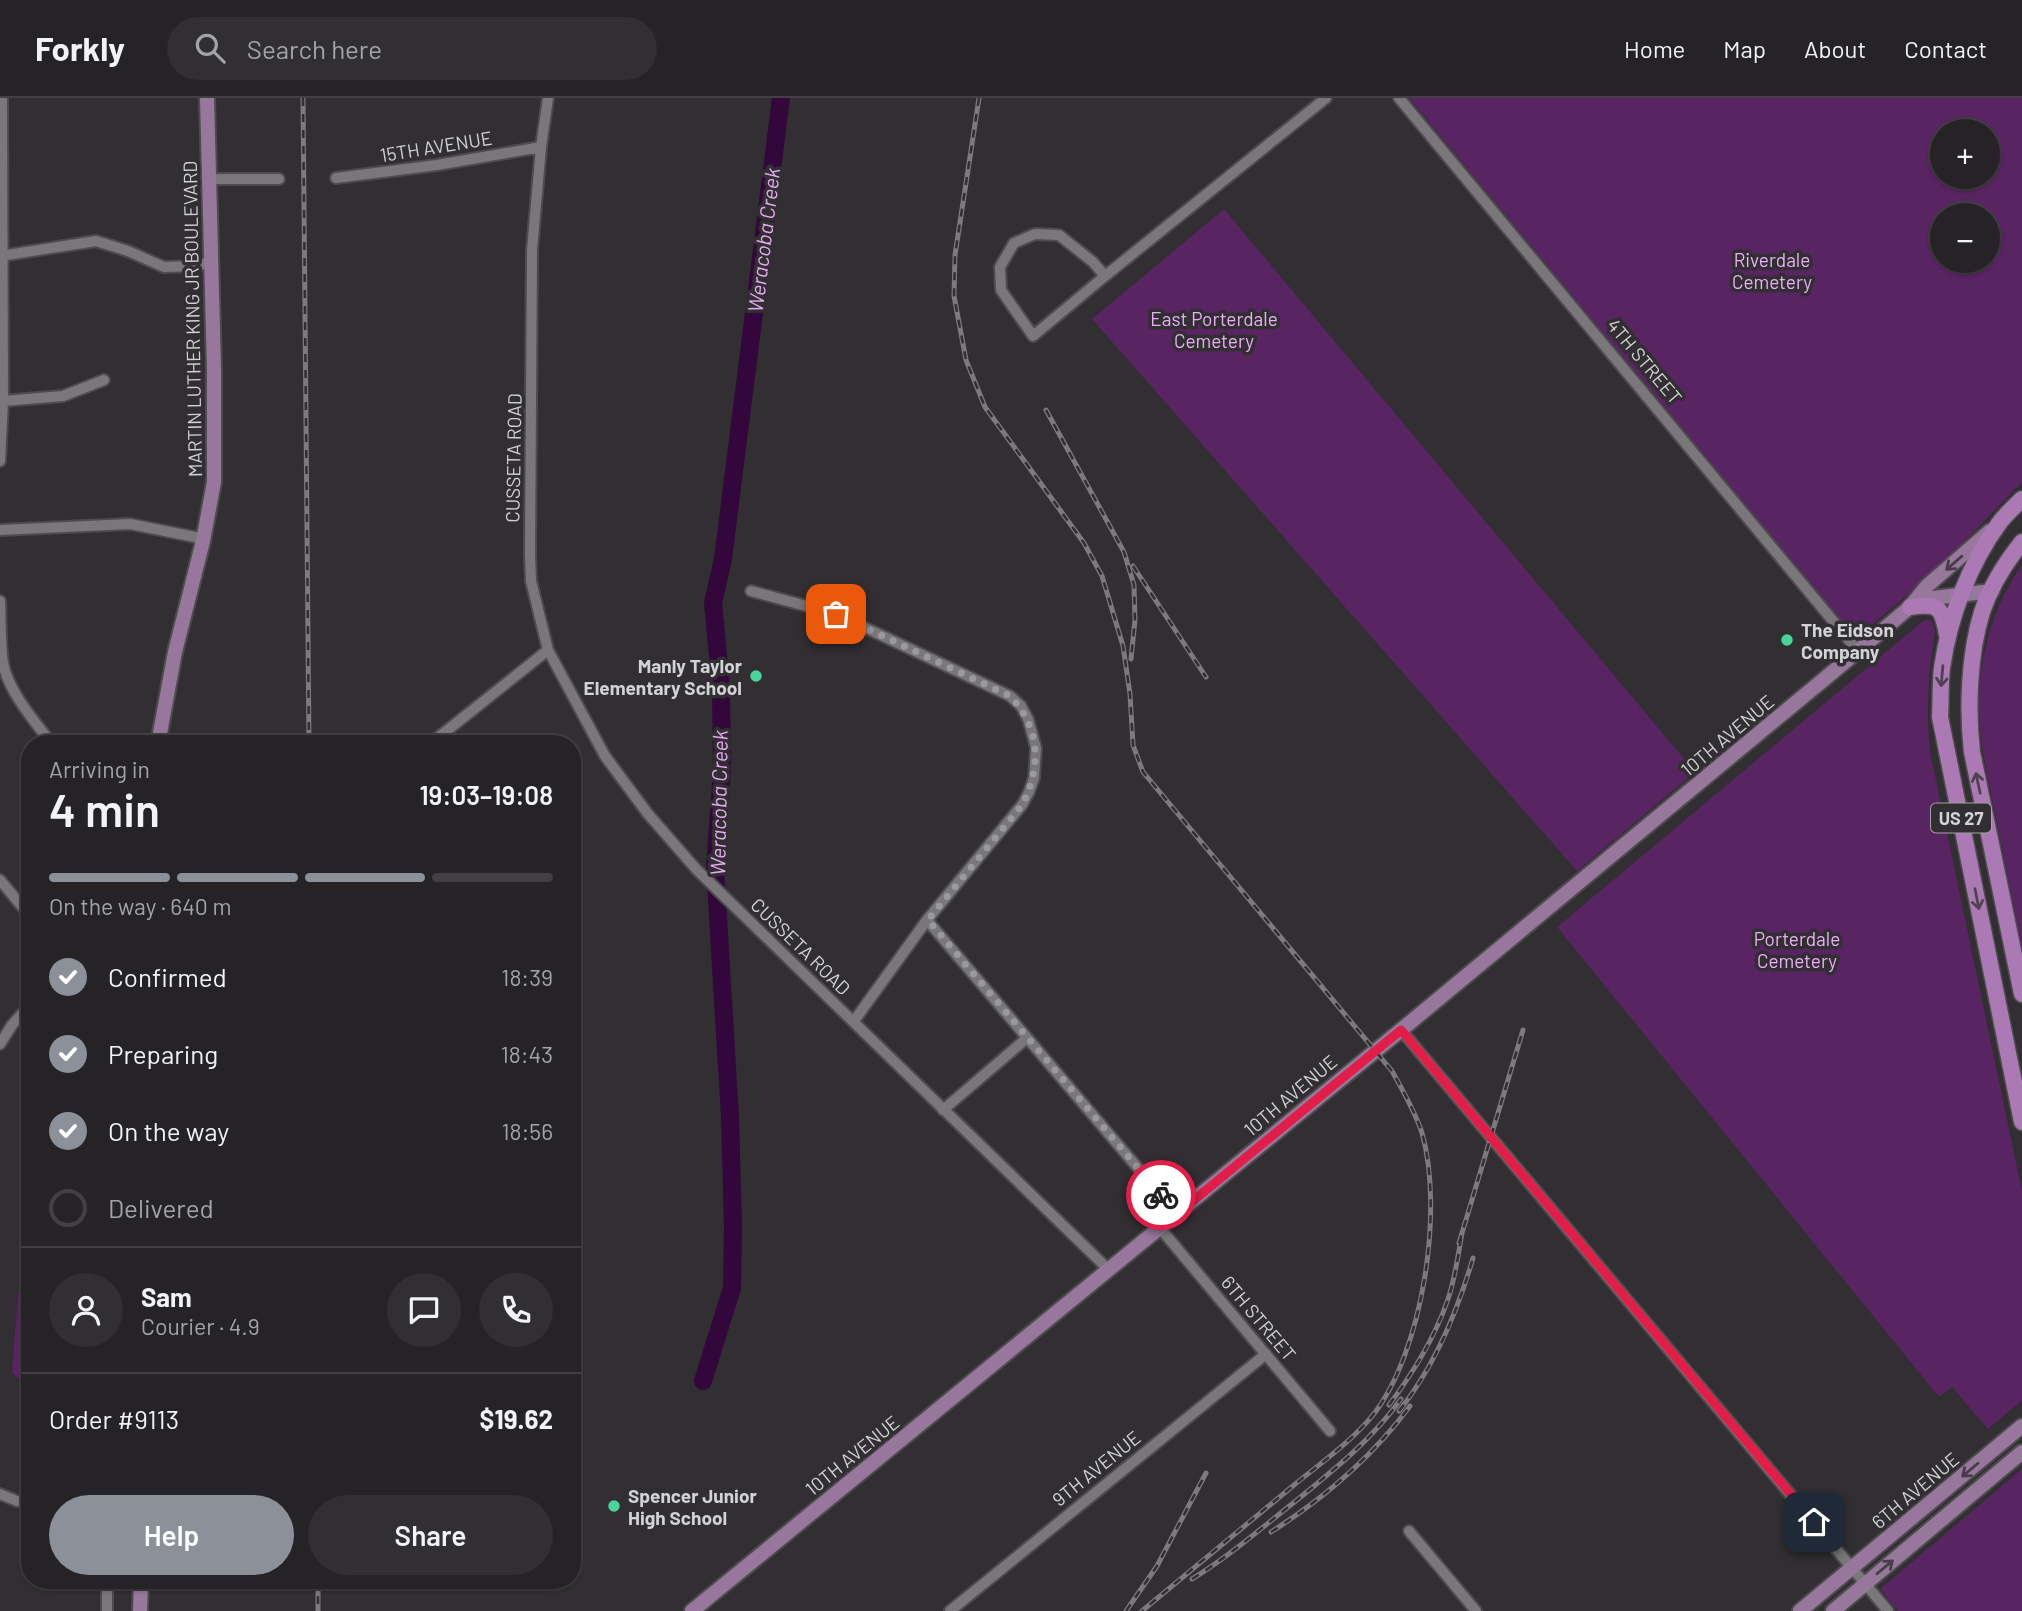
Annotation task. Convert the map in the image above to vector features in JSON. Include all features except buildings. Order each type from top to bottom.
[{"type":"highway","name":"US 27","points":[[2022,499],[2000,522],[1979,556],[1962,594],[1948,638],[1942,671],[1940,718],[2022,1122]]},
{"type":"highway","name":"US 27","points":[[2022,542],[2012,554],[1982,612],[1973,659],[1968,720],[1972,752],[2022,994]]},
{"type":"highway","points":[[1910,607],[1928,605],[1939,610],[1944,616],[1948,638]]},
{"type":"main road","name":"MARTIN LUTHER KING JR BOULEVARD","points":[[160,735],[175,652],[203,541],[214,482],[207,98]]},
{"type":"main road","name":"10TH AVENUE","points":[[692,1611],[1401,1030],[1858,651],[1910,607],[1927,586],[2000,522]]},
{"type":"main road","name":"10TH AVENUE","points":[[1910,607],[1925,599],[1992,591]]},
{"type":"main road","name":"6TH AVENUE","points":[[1800,1611],[2022,1426]]},
{"type":"main road","name":"6TH AVENUE","points":[[1833,1611],[2022,1451]]},
{"type":"main road","points":[[140,1611],[141,1589]]},
{"type":"street","points":[[0,461],[3,401],[2,98]]},
{"type":"street","name":"CUSSETA ROAD","points":[[548,98],[532,250],[530,555],[531,581],[548,650],[605,757],[648,814],[697,870],[1108,1269]]},
{"type":"street","points":[[1105,276],[1093,262],[1059,236],[1035,234],[1014,243],[1000,267],[1001,290],[1032,336],[1326,98]]},
{"type":"street","name":"4TH STREET","points":[[1399,98],[1858,651]]},
{"type":"street","name":"15TH AVENUE","points":[[336,178],[437,165],[541,147]]},
{"type":"street","points":[[209,179],[279,179]]},
{"type":"street","points":[[2,256],[96,241],[164,267],[197,266],[211,261]]},
{"type":"street","points":[[3,401],[63,396],[104,380]]},
{"type":"street","points":[[0,530],[130,524],[203,541]]},
{"type":"street","points":[[751,591],[836,614],[1010,696],[1021,706],[1028,719],[1036,748],[1035,770],[1022,805],[928,920],[854,1021]]},
{"type":"street","points":[[0,601],[2,665],[28,713],[45,735]]},
{"type":"street","points":[[441,735],[548,650]]},
{"type":"street","points":[[0,880],[21,905]]},
{"type":"street","points":[[928,920],[1177,1214]]},
{"type":"street","points":[[0,1044],[21,1015]]},
{"type":"street","points":[[1401,1030],[1888,1611]]},
{"type":"street","points":[[943,1110],[1027,1038]]},
{"type":"street","name":"6TH STREET","points":[[1160,1228],[1330,1431]]},
{"type":"street","name":"9TH AVENUE","points":[[950,1611],[1266,1354]]},
{"type":"street","points":[[0,1494],[21,1502]]},
{"type":"street","points":[[1409,1531],[1476,1611]]},
{"type":"street","points":[[107,1589],[107,1611]]},
{"type":"green space","name":"Riverdale Cemetery","points":[[1409,98],[2022,98],[2022,482],[1938,569],[1858,636],[1851,633]]},
{"type":"green space","name":"East Porterdale Cemetery","points":[[1224,209],[1695,772],[1577,871],[1092,319]]},
{"type":"green space","points":[[2022,565],[2022,948],[1981,739],[1979,692],[1984,654],[1995,616],[2011,581]]},
{"type":"green space","name":"Porterdale Cemetery","points":[[1928,619],[1933,623],[1935,632],[1928,692],[1930,752],[2022,1191],[2022,1400],[1988,1429],[1952,1387],[1939,1397],[1557,927]]},
{"type":"green space","points":[[18,1293],[21,1293],[21,1378],[12,1372]]},
{"type":"green space","points":[[2022,1469],[2022,1611],[1898,1611],[1880,1589]]},
{"type":"waterway","name":"Weracoba Creek","points":[[703,1381],[732,1288],[733,1226],[730,1117],[715,867],[722,771],[721,688],[713,603],[723,559],[781,98]]},
{"type":"railway","points":[[303,98],[309,735]]},
{"type":"railway","points":[[979,98],[955,255],[954,296],[966,360],[985,407],[1084,543],[1102,576],[1123,646],[1130,694],[1133,745],[1143,772],[1392,1071],[1419,1125],[1428,1165],[1431,1201],[1429,1239],[1416,1318],[1405,1355],[1390,1388],[1373,1415],[1335,1452],[1142,1611]]},
{"type":"railway","points":[[1046,410],[1124,552],[1134,585],[1135,620],[1131,659]]},
{"type":"railway","points":[[1133,566],[1206,677]]},
{"type":"railway","points":[[1459,1243],[1523,1030]]},
{"type":"railway","points":[[1389,1405],[1422,1355],[1442,1316],[1452,1285],[1462,1233]]},
{"type":"railway","points":[[1399,1411],[1434,1357],[1460,1299],[1473,1258]]},
{"type":"railway","points":[[1192,1579],[1243,1543],[1336,1468],[1377,1429],[1401,1399]]},
{"type":"railway","points":[[1271,1532],[1346,1475],[1380,1442],[1410,1406]]},
{"type":"railway","points":[[1126,1611],[1157,1566],[1206,1473]]},
{"type":"railway","points":[[318,1589],[318,1611]]},
{"type":"way so far","points":[[836,614],[1010,696],[1021,706],[1028,719],[1036,748],[1034,778],[1029,792],[1022,805],[928,920],[1161,1195]]},
{"type":"place","name":"The Eidson Company","points":[[1787,640]]},
{"type":"place","name":"Manly Taylor Elementary School","points":[[756,676]]},
{"type":"place","name":"Spencer Junior High School","points":[[614,1506]]},
{"type":"route","points":[[1161,1195],[1177,1214],[1401,1030],[1814,1522]]}]
